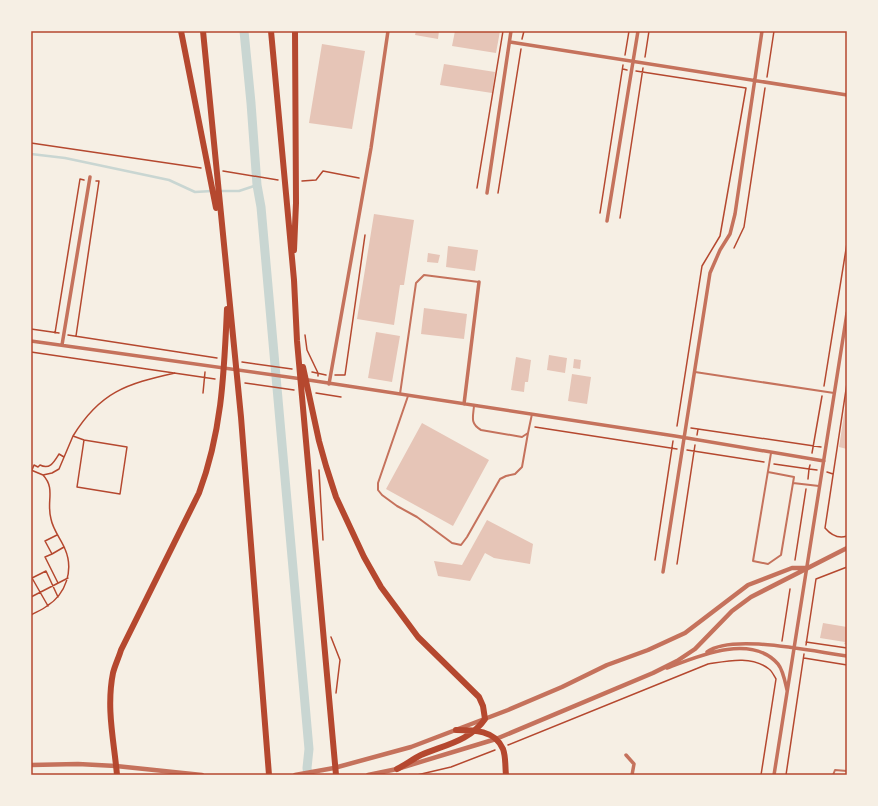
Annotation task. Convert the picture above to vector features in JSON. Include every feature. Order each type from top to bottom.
[{"type":"highway","points":[[181,31],[223,243]]},
{"type":"highway","points":[[203,31],[241,418],[270,775]]},
{"type":"highway","points":[[271,31],[294,280],[297,341],[336,775]]},
{"type":"highway","points":[[294,280],[296,203],[295,31]]},
{"type":"highway","points":[[117,775],[110,703],[113,673],[121,650],[199,493],[207,472],[218,423],[225,359],[228,285]]},
{"type":"highway","points":[[297,341],[326,466],[336,497],[364,557],[381,587],[418,637],[479,697],[483,706],[485,719],[476,731],[448,746],[421,755],[397,769]]},
{"type":"highway","points":[[456,730],[484,732],[496,739],[503,750],[506,775]]},
{"type":"street","points":[[329,384],[365,179],[388,31]]},
{"type":"street","points":[[487,193],[511,31]]},
{"type":"street","points":[[607,221],[638,31]]},
{"type":"street","points":[[663,572],[710,273],[720,250],[730,234],[735,214],[762,31]]},
{"type":"street","points":[[510,42],[847,95]]},
{"type":"street","points":[[62,345],[90,177]]},
{"type":"street","points":[[464,404],[479,282]]},
{"type":"street","points":[[774,775],[847,313]]},
{"type":"street","points":[[31,341],[302,379],[684,437],[824,461]]},
{"type":"street","points":[[653,674],[695,649],[732,611],[751,597],[847,548]]},
{"type":"street","points":[[294,775],[334,768],[412,747],[485,719],[562,687],[607,665],[669,642],[685,634],[748,585],[792,568],[806,568]]},
{"type":"street","points":[[705,654],[711,649],[721,645],[755,644],[847,656]]},
{"type":"street","points":[[368,775],[397,769],[496,739],[705,654],[727,650],[745,649],[759,651],[770,656],[776,662],[782,673],[787,691]]},
{"type":"street","points":[[626,755],[634,764],[632,775]]},
{"type":"street","points":[[31,765],[78,764],[116,766],[202,775]]},
{"type":"lane","points":[[400,394],[416,283],[424,275],[479,282]]},
{"type":"lane","points":[[694,372],[834,393]]},
{"type":"lane","points":[[408,396],[378,483],[378,490],[382,495],[397,506],[417,517],[452,543],[461,545],[500,479],[515,474],[522,467],[532,414]]},
{"type":"lane","points":[[474,406],[472,422],[475,427],[481,430],[522,437],[528,433]]},
{"type":"lane","points":[[768,472],[794,477],[781,555],[768,564],[753,561],[771,452]]},
{"type":"lane","points":[[793,483],[820,486]]},
{"type":"lane","points":[[833,775],[835,770],[847,771]]},
{"type":"path","points":[[477,188],[503,31]]},
{"type":"path","points":[[498,193],[524,31]]},
{"type":"path","points":[[600,213],[629,31]]},
{"type":"path","points":[[620,218],[649,31]]},
{"type":"path","points":[[734,248],[744,227],[774,31]]},
{"type":"path","points":[[623,69],[746,88],[720,236],[702,266],[655,560]]},
{"type":"path","points":[[31,143],[207,169]]},
{"type":"path","points":[[222,171],[281,180]]},
{"type":"path","points":[[302,181],[316,180],[323,171],[365,179]]},
{"type":"path","points":[[312,372],[331,375],[345,375],[365,235]]},
{"type":"path","points":[[814,446],[847,243]]},
{"type":"path","points":[[31,329],[222,358]]},
{"type":"path","points":[[31,352],[218,379]]},
{"type":"path","points":[[236,361],[293,370]]},
{"type":"path","points":[[203,393],[205,372]]},
{"type":"path","points":[[43,475],[52,473],[59,469],[73,436],[83,420],[108,397],[123,388],[149,379],[175,373]]},
{"type":"path","points":[[847,383],[825,528],[828,532],[837,537],[842,538],[847,536]]},
{"type":"path","points":[[259,385],[295,390]]},
{"type":"path","points":[[314,393],[341,397]]},
{"type":"path","points":[[530,426],[809,469],[795,560]]},
{"type":"path","points":[[677,426],[837,449]]},
{"type":"path","points":[[677,564],[698,428]]},
{"type":"path","points":[[73,436],[84,440],[127,447],[120,494],[77,487],[84,440]]},
{"type":"path","points":[[31,615],[48,606],[64,589],[68,578],[69,560],[51,520],[49,509],[50,485],[43,475],[31,470],[34,465],[38,467],[40,465],[46,467],[52,464],[58,454],[64,457]]},
{"type":"path","points":[[52,554],[45,541],[58,535]]},
{"type":"path","points":[[58,583],[46,557],[64,547]]},
{"type":"path","points":[[786,775],[816,579],[847,567]]},
{"type":"path","points":[[48,606],[32,578],[46,571],[58,596]]},
{"type":"path","points":[[50,579],[55,575]]},
{"type":"path","points":[[31,597],[68,578]]},
{"type":"path","points":[[781,647],[790,590]]},
{"type":"path","points":[[806,642],[847,648]]},
{"type":"path","points":[[804,658],[847,665]]},
{"type":"path","points":[[417,775],[451,767],[502,748],[708,664],[735,659],[753,662],[770,670],[776,679],[761,775]]},
{"type":"path","points":[[770,670],[776,662]]},
{"type":"building","points":[[416,31],[439,31],[438,39],[415,35]]},
{"type":"building","points":[[455,31],[500,31],[496,53],[452,46]]},
{"type":"building","points":[[322,44],[365,51],[352,129],[309,123]]},
{"type":"building","points":[[444,64],[495,72],[492,93],[440,85]]},
{"type":"building","points":[[374,214],[414,220],[404,285],[400,285],[394,325],[357,319]]},
{"type":"building","points":[[448,246],[478,250],[475,271],[446,267]]},
{"type":"building","points":[[428,253],[440,255],[438,263],[427,262]]},
{"type":"building","points":[[424,308],[467,314],[464,339],[421,334]]},
{"type":"building","points":[[376,332],[400,336],[392,382],[368,378]]},
{"type":"building","points":[[549,355],[567,358],[565,373],[547,370]]},
{"type":"building","points":[[516,357],[531,360],[528,382],[525,382],[524,392],[511,390]]},
{"type":"building","points":[[574,359],[581,360],[580,369],[573,368]]},
{"type":"building","points":[[572,374],[591,377],[587,404],[568,401]]},
{"type":"building","points":[[847,402],[847,449],[839,447]]},
{"type":"building","points":[[422,423],[489,460],[453,526],[386,489]]},
{"type":"building","points":[[487,520],[533,544],[530,564],[494,558],[485,553],[470,581],[438,576],[434,561],[462,565]]},
{"type":"building","points":[[823,623],[847,627],[847,645],[844,644],[845,642],[820,638]]},
{"type":"waterway","points":[[244,31],[309,749],[307,768],[308,775]]},
{"type":"waterway","points":[[31,154],[65,158],[169,180],[195,192],[212,191]]},
{"type":"waterway","points":[[219,191],[239,191],[257,185]]}]
